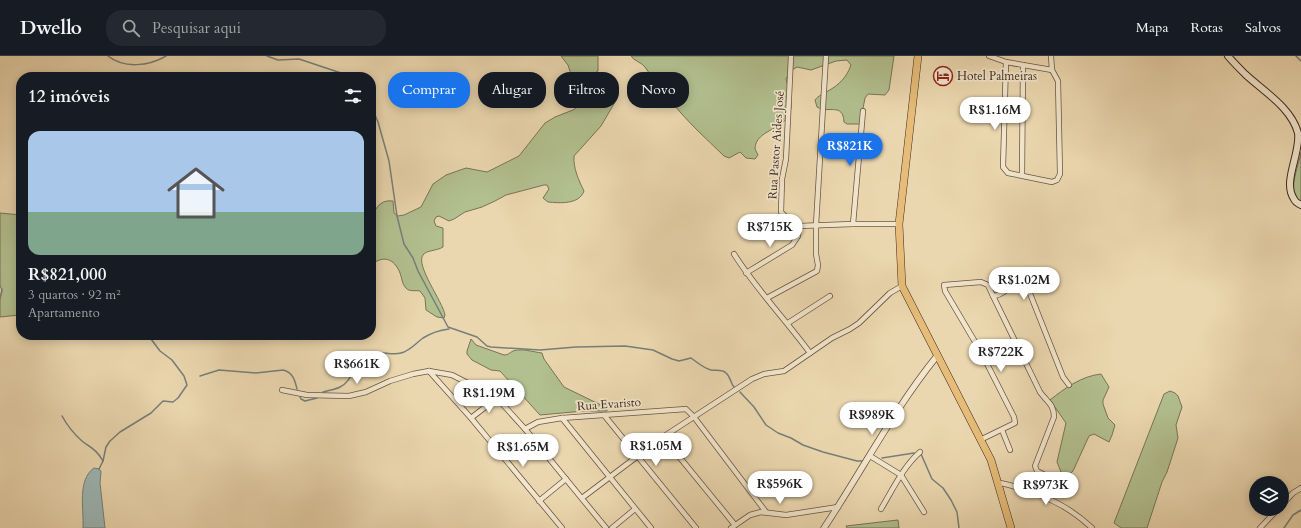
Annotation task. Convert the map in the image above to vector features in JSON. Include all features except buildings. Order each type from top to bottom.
[{"type":"main road","points":[[918,56],[899,224],[902,286],[991,460],[1011,528]]},
{"type":"main road","points":[[1228,56],[1245,74],[1284,109],[1293,122],[1298,134],[1298,151],[1290,189],[1294,200],[1301,205]]},
{"type":"street","name":"Rua Pastor Aides José","points":[[792,56],[786,159],[782,179],[781,212],[788,219],[799,226]]},
{"type":"street","points":[[768,298],[817,271],[816,225],[826,56]]},
{"type":"street","points":[[989,56],[1006,62],[1052,70]]},
{"type":"street","points":[[1006,62],[1003,167],[1008,173],[1052,182],[1058,180],[1060,174],[1058,81],[1052,70],[1051,56]]},
{"type":"street","points":[[1022,175],[1023,65]]},
{"type":"street","points":[[853,224],[863,111]]},
{"type":"street","points":[[746,273],[792,245],[798,236],[799,226],[899,224]]},
{"type":"street","points":[[734,254],[746,273],[788,323],[810,353]]},
{"type":"street","points":[[980,440],[1015,423],[1014,417],[981,352],[945,291],[944,285],[981,282],[988,285],[1040,392],[1051,404],[1054,410],[1054,417],[1035,466],[1037,471],[1058,482],[1050,498]]},
{"type":"street","points":[[993,296],[998,296],[1012,285],[1020,284],[1027,286],[1062,377],[1069,385]]},
{"type":"street","points":[[582,498],[663,437],[752,379],[764,374],[784,371],[832,338],[860,323],[890,293],[902,286]]},
{"type":"street","points":[[788,323],[830,296]]},
{"type":"street","points":[[824,528],[926,369],[937,356]]},
{"type":"street","points":[[429,371],[471,418],[562,528]]},
{"type":"street","points":[[282,390],[307,394],[349,396],[366,392],[390,381],[413,374],[429,371],[452,375],[497,398],[525,429],[606,528]]},
{"type":"street","points":[[471,418],[497,398]]},
{"type":"street","name":"Rua Evaristo","points":[[525,429],[538,422],[562,418],[686,409],[694,417]]},
{"type":"street","points":[[604,415],[696,528]]},
{"type":"street","points":[[694,417],[766,512]]},
{"type":"street","points":[[562,418],[651,528]]},
{"type":"street","points":[[1002,430],[1010,450]]},
{"type":"street","points":[[663,437],[733,527],[750,515],[762,512],[786,515],[838,507]]},
{"type":"street","points":[[881,509],[901,475],[912,459],[920,452]]},
{"type":"street","points":[[870,456],[901,475],[924,512]]},
{"type":"street","points":[[539,500],[566,479]]},
{"type":"street","points":[[999,483],[1007,484],[1050,498],[1081,518],[1092,528]]},
{"type":"street","points":[[1289,497],[1301,488]]},
{"type":"street","points":[[612,528],[635,509]]},
{"type":"street","points":[[1260,528],[1271,516]]},
{"type":"green space","points":[[561,56],[598,56],[598,71],[596,72],[570,72],[568,65]]},
{"type":"green space","points":[[631,56],[894,56],[889,90],[885,95],[868,94],[865,98],[860,124],[847,124],[844,122],[841,112],[838,110],[821,109],[817,107],[815,100],[836,86],[845,77],[851,65],[847,60],[836,61],[811,70],[797,67],[790,71],[786,79],[791,104],[789,115],[785,121],[760,137],[756,142],[755,149],[758,155],[755,159],[746,158],[740,152],[729,158],[724,156],[677,108],[689,108],[689,72],[649,72],[642,64]]},
{"type":"green space","points":[[576,108],[612,108],[601,126],[574,156],[575,170],[584,191],[578,199],[558,203],[548,202],[543,198],[549,189],[547,185],[544,185],[506,195],[482,207],[465,212],[449,221],[439,216],[436,217],[434,221],[436,226],[443,228],[443,247],[424,253],[422,260],[426,275],[443,309],[445,315],[444,318],[437,317],[426,310],[425,298],[420,291],[406,288],[395,264],[384,259],[376,262],[377,207],[384,202],[393,201],[394,213],[398,216],[404,215],[421,207],[433,184],[446,175],[466,168],[487,172],[519,156],[545,123],[555,117]]},
{"type":"green space","points":[[1301,152],[1301,206],[1294,194],[1294,180]]},
{"type":"green space","points":[[0,213],[16,215],[16,315],[0,317],[0,299],[2,291],[0,285]]},
{"type":"green space","points":[[471,339],[476,345],[504,355],[520,350],[542,353],[544,359],[564,387],[607,408],[607,411],[584,411],[540,415],[500,371],[491,370],[472,360],[467,354]]},
{"type":"green space","points":[[1101,374],[1109,387],[1103,400],[1103,404],[1108,418],[1115,425],[1112,435],[1109,442],[1094,434],[1089,436],[1073,471],[1067,477],[1061,472],[1057,462],[1066,423],[1050,400],[1080,380]]},
{"type":"green space","points":[[1170,391],[1178,396],[1182,407],[1176,425],[1178,438],[1147,528],[1121,528],[1114,523],[1164,394]]},
{"type":"green space","points":[[898,520],[899,528],[847,528],[846,526]]},
{"type":"water","points":[[94,468],[101,471],[100,483],[105,528],[83,528],[83,487],[89,473]]},
{"type":"waterway","points":[[108,56],[121,63],[137,65],[152,62],[166,56]]},
{"type":"waterway","points":[[267,56],[278,60],[299,59],[338,72]]},
{"type":"waterway","points":[[1296,56],[1301,61]]},
{"type":"waterway","points":[[376,117],[389,161],[397,216],[404,244],[413,258],[418,271],[448,327],[477,337],[487,346],[491,347],[540,350],[576,347],[625,346],[653,350],[679,361],[691,358],[708,369],[724,372],[729,376],[734,387]]},
{"type":"waterway","points":[[0,299],[2,289]]},
{"type":"waterway","points":[[323,392],[336,389],[344,384],[351,376],[359,362],[367,355],[371,353],[397,354],[404,352],[426,336],[449,329]]},
{"type":"waterway","points":[[99,469],[103,461],[106,447],[110,441],[120,432],[151,413],[163,401],[173,402],[178,398],[187,385],[184,376],[172,360],[160,351],[152,340]]},
{"type":"waterway","points":[[200,376],[219,370],[256,373],[283,370],[291,375],[297,389]]},
{"type":"waterway","points":[[740,392],[754,407],[766,425],[778,433],[803,445],[823,452],[857,461],[864,461]]},
{"type":"waterway","points":[[300,397],[305,401],[317,398]]},
{"type":"waterway","points":[[62,416],[76,435],[96,452],[103,461]]},
{"type":"waterway","points":[[882,458],[914,453]]},
{"type":"waterway","points":[[921,454],[932,479],[943,488],[951,500],[957,512],[959,528]]},
{"type":"waterway","points":[[1284,528],[1293,515],[1301,510]]},
{"type":"place","name":"Hotel Palmeiras","points":[[943,76]]}]
